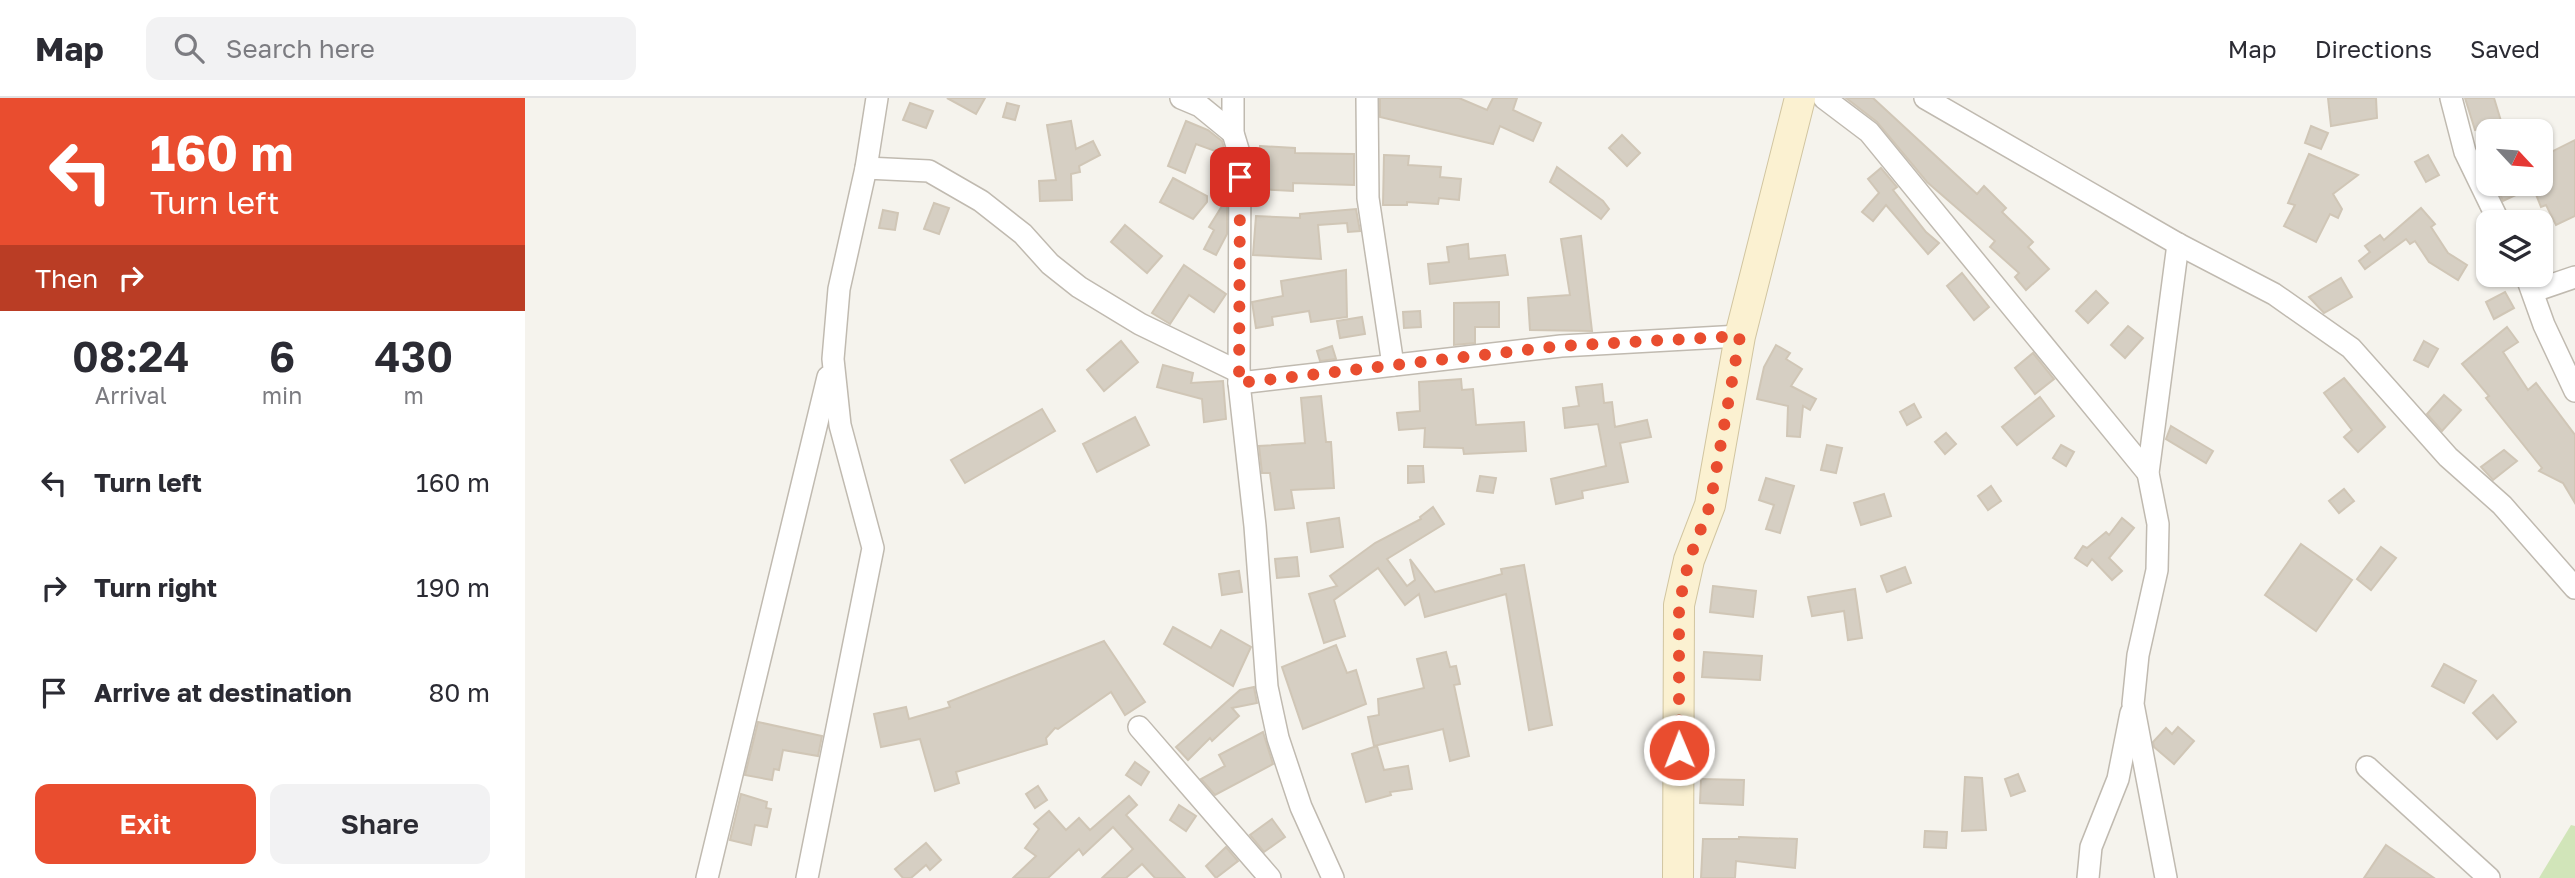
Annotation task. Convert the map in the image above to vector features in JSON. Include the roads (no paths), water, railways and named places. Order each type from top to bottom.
[{"type":"main road","points":[[1678,878],[1679,605],[1689,560],[1710,505],[1740,336],[1800,98]]},
{"type":"street","points":[[707,878],[832,359],[839,289],[866,168],[877,98]]},
{"type":"street","points":[[1181,98],[1200,106],[1233,133]]},
{"type":"street","points":[[1233,98],[1233,133],[1240,156],[1239,377],[1255,526],[1267,687],[1278,738],[1301,807],[1333,878]]},
{"type":"street","points":[[1367,98],[1368,198],[1393,365]]},
{"type":"street","points":[[1824,98],[1869,132],[2148,473]]},
{"type":"street","points":[[1925,98],[2178,244],[2274,294],[2351,348],[2448,457],[2502,505],[2575,588]]},
{"type":"street","points":[[2451,98],[2465,152],[2493,210]]},
{"type":"street","points":[[866,168],[929,171],[981,201],[1023,234],[1050,264],[1079,287],[1140,324],[1239,377],[1393,365],[1560,346],[1740,336]]},
{"type":"street","points":[[2088,878],[2091,847],[2117,779],[2133,704],[2138,656],[2158,551],[2158,524],[2148,473],[2178,244]]},
{"type":"street","points":[[2553,280],[2575,277]]},
{"type":"street","points":[[2530,287],[2575,391]]},
{"type":"street","points":[[807,878],[873,548],[839,425],[832,359]]},
{"type":"street","points":[[2133,704],[2166,878]]},
{"type":"street","points":[[1139,727],[1270,878]]},
{"type":"street","points":[[2367,767],[2489,878]]}]
